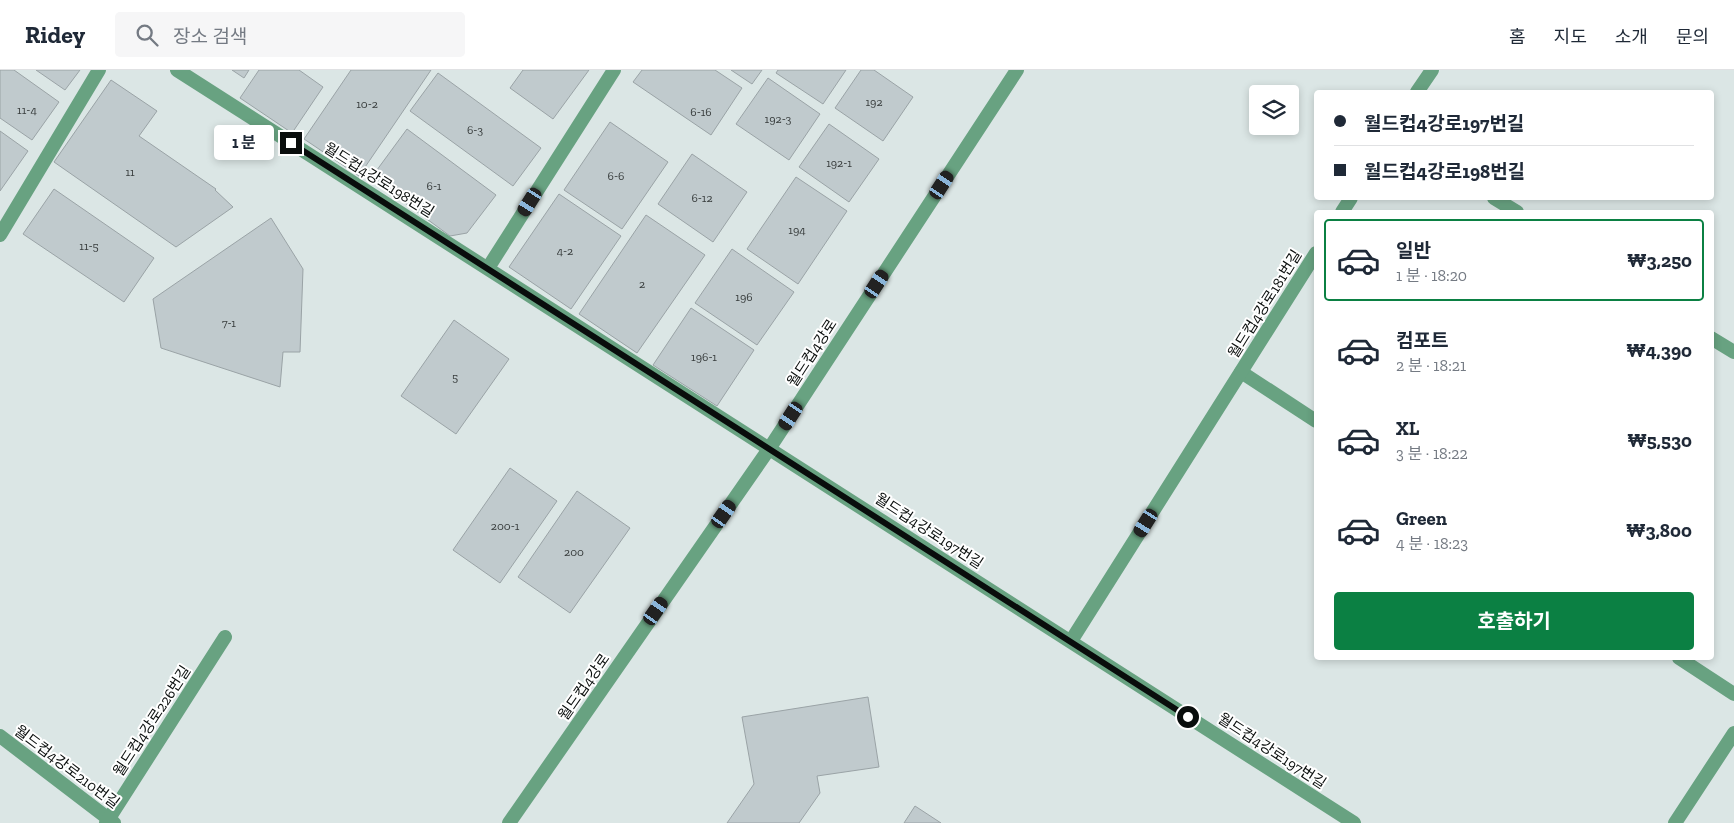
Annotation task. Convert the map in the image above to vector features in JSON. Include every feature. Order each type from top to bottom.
[{"type":"street","points":[[0,234],[99,70]]},
{"type":"street","name":"월드컵4강로198번길","points":[[177,70],[769,449]]},
{"type":"street","points":[[488,268],[614,70]]},
{"type":"street","name":"월드컵4강로","points":[[509,823],[769,449],[1017,70]]},
{"type":"street","points":[[1418,90],[1432,70]]},
{"type":"street","points":[[1497,200],[1514,210]]},
{"type":"street","name":"월드컵4강로181번길","points":[[1241,372],[1314,256]]},
{"type":"street","points":[[1714,340],[1734,352]]},
{"type":"street","points":[[1071,641],[1241,372],[1314,420]]},
{"type":"street","name":"월드컵4강로197번길","points":[[769,449],[1354,823]]},
{"type":"street","name":"월드컵4강로226번길","points":[[109,822],[225,637]]},
{"type":"street","points":[[1682,660],[1734,694]]},
{"type":"street","points":[[1675,823],[1734,733]]},
{"type":"street","name":"월드컵4강로210번길","points":[[0,736],[109,822]]},
{"type":"building","points":[[0,70],[14,70],[59,102],[32,140],[0,118]]},
{"type":"building","points":[[36,70],[80,70],[65,90]]},
{"type":"building","points":[[232,70],[249,70],[244,78]]},
{"type":"building","points":[[259,70],[299,70],[323,87],[292,133],[240,98]]},
{"type":"building","points":[[351,70],[431,70],[359,176],[304,139]]},
{"type":"building","points":[[523,70],[589,70],[553,119],[510,88]]},
{"type":"building","points":[[642,70],[715,70],[742,88],[711,135],[633,82]]},
{"type":"building","points":[[731,70],[762,70],[752,84]]},
{"type":"building","points":[[778,70],[846,70],[823,104],[776,73]]},
{"type":"building","points":[[861,70],[874,70],[913,97],[883,141],[835,108]]},
{"type":"building","points":[[438,73],[541,148],[513,186],[410,111]]},
{"type":"building","points":[[768,78],[820,114],[789,160],[736,124]]},
{"type":"building","points":[[111,80],[157,111],[139,136],[216,189],[233,207],[176,247],[54,162]]},
{"type":"building","points":[[610,122],[668,162],[622,229],[564,190]]},
{"type":"building","points":[[829,124],[879,159],[849,202],[799,167]]},
{"type":"building","points":[[407,129],[496,195],[467,233],[450,236],[371,178]]},
{"type":"building","points":[[0,131],[28,151],[0,191]]},
{"type":"building","points":[[692,154],[747,192],[713,242],[658,204]]},
{"type":"building","points":[[796,177],[847,211],[798,284],[747,249]]},
{"type":"building","points":[[54,189],[154,258],[124,302],[23,234]]},
{"type":"building","points":[[559,194],[621,236],[571,309],[509,267]]},
{"type":"building","points":[[646,215],[705,255],[637,353],[579,314]]},
{"type":"building","points":[[271,218],[303,269],[300,352],[283,352],[280,387],[161,348],[153,299]]},
{"type":"building","points":[[732,249],[794,292],[757,345],[695,303]]},
{"type":"building","points":[[691,308],[754,350],[717,406],[653,365]]},
{"type":"building","points":[[454,320],[509,359],[456,434],[401,396]]},
{"type":"building","points":[[510,468],[557,501],[500,583],[453,550]]},
{"type":"building","points":[[577,491],[630,528],[570,613],[518,577]]},
{"type":"building","points":[[868,697],[879,767],[817,776],[820,793],[799,823],[727,823],[754,784],[742,717]]},
{"type":"building","points":[[915,806],[941,823],[904,823]]},
{"type":"route","points":[[291,143],[1188,717]]}]
